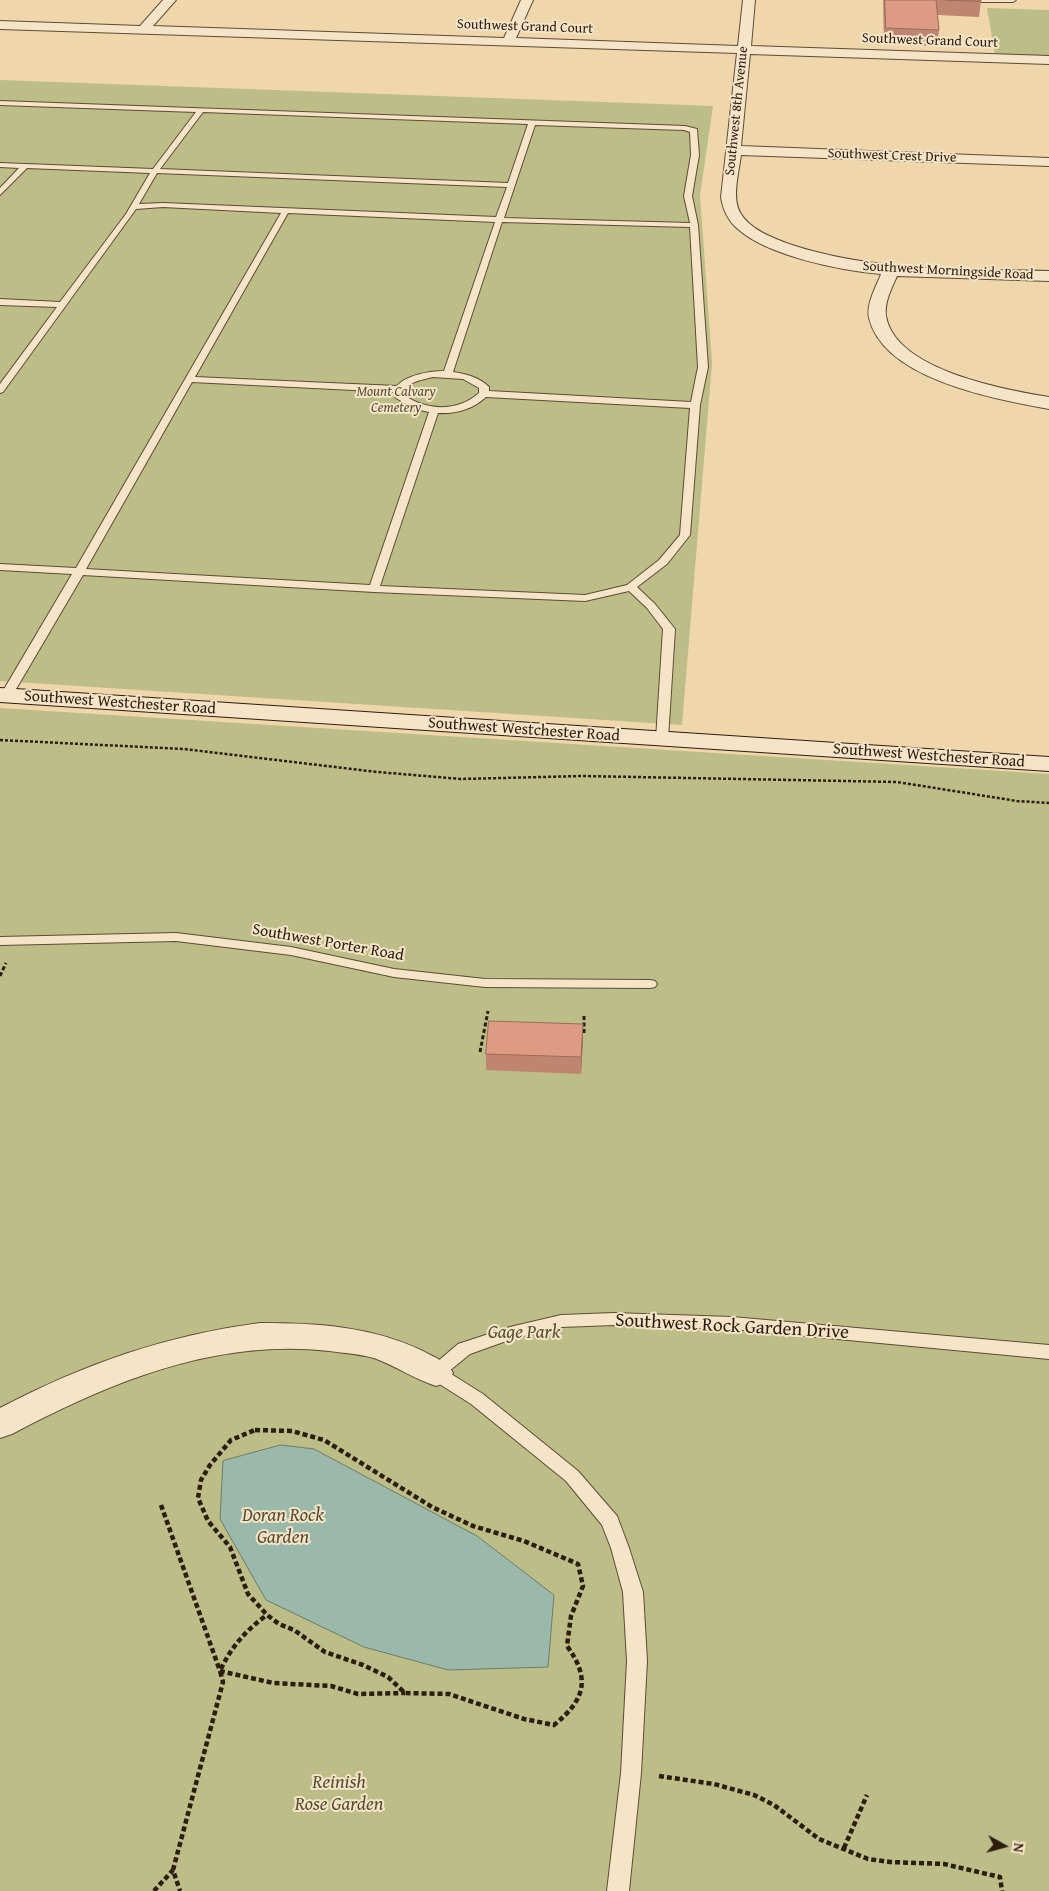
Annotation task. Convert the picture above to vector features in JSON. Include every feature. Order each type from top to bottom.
[{"type":"street","points":[[143,30],[170,0]]},
{"type":"street","points":[[509,41],[527,0]]},
{"type":"street","name":"Southwest 8th Avenue","points":[[736,220],[731,209],[729,197],[749,0]]},
{"type":"street","name":"Southwest Grand Court","points":[[0,25],[1049,60]]},
{"type":"street","name":"Southwest Crest Drive","points":[[734,150],[1049,162]]},
{"type":"street","name":"Southwest Morningside Road","points":[[736,220],[765,240],[830,261],[891,270],[1049,276]]},
{"type":"street","points":[[891,270],[878,306],[877,316],[880,327],[895,348],[924,367],[950,379],[1005,395],[1049,403]]},
{"type":"street","name":"Southwest Westchester Road","points":[[3,696],[1049,764]]},
{"type":"street","points":[[0,1424],[76,1386],[136,1363],[200,1345],[262,1335],[324,1336],[380,1347],[436,1373]]},
{"type":"lane","points":[[974,0],[1013,0]]},
{"type":"lane","points":[[0,102],[685,128],[694,131],[695,155],[688,196],[694,225],[703,367],[695,404],[685,535],[664,562],[631,587],[585,598],[374,589],[0,567]]},
{"type":"lane","points":[[0,390],[133,208],[156,171],[201,110]]},
{"type":"lane","points":[[448,374],[532,122]]},
{"type":"lane","points":[[0,165],[510,185]]},
{"type":"lane","points":[[0,193],[25,166]]},
{"type":"lane","points":[[133,208],[162,205],[500,220],[694,225]]},
{"type":"lane","points":[[3,696],[80,572],[286,210]]},
{"type":"lane","points":[[0,302],[62,305]]},
{"type":"lane","points":[[448,374],[464,376],[476,381],[484,387],[484,394],[479,400],[467,406],[434,410],[406,403],[399,396],[399,389],[404,383],[416,377],[448,374]]},
{"type":"lane","points":[[189,379],[399,389]]},
{"type":"lane","points":[[484,394],[695,404]]},
{"type":"lane","points":[[374,589],[434,410]]},
{"type":"lane","points":[[631,587],[651,606],[669,628],[662,739]]},
{"type":"lane","name":"Southwest Porter Road","points":[[0,941],[176,938],[291,951],[394,973],[485,983],[650,984]]},
{"type":"lane","name":"Southwest Rock Garden Drive","points":[[436,1373],[464,1349],[510,1333],[562,1321],[614,1319],[732,1323],[1049,1352]]},
{"type":"lane","points":[[436,1373],[477,1399],[528,1438],[572,1476],[610,1521],[633,1592],[636,1661],[631,1773],[618,1891]]},
{"type":"path","points":[[0,740],[184,749],[377,772],[461,779],[583,776],[897,782],[1017,801],[1049,803]]},
{"type":"path","points":[[480,1052],[488,1011]]},
{"type":"path","points":[[584,1016],[584,1033]]},
{"type":"path","points":[[220,1671],[273,1683],[331,1686],[358,1694],[405,1693],[428,1692],[449,1694],[524,1719],[554,1725],[577,1702],[582,1692],[583,1683],[579,1664],[567,1646],[571,1616],[583,1586],[578,1564],[524,1541],[473,1526],[432,1507],[324,1440],[292,1431],[255,1430],[230,1440],[210,1465],[201,1480],[198,1498],[208,1521],[230,1548],[248,1594],[267,1615],[308,1639],[325,1652],[362,1665],[388,1677],[405,1693]]},
{"type":"path","points":[[154,1891],[173,1870],[222,1682],[191,1585],[162,1505]]},
{"type":"path","points":[[220,1671],[233,1644],[245,1630],[267,1615]]},
{"type":"path","points":[[631,1773],[724,1784],[767,1801],[831,1846],[844,1848],[867,1859],[886,1862],[950,1864],[975,1870],[1000,1877],[1002,1891]]},
{"type":"path","points":[[844,1848],[867,1795]]},
{"type":"path","points":[[173,1870],[180,1891]]},
{"type":"green space","points":[[987,8],[1049,10],[1049,57],[995,55]]},
{"type":"green space","name":"Mount Calvary Cemetery","points":[[0,80],[713,106],[700,195],[712,363],[682,725],[0,681]]},
{"type":"green space","name":"Gage Park","points":[[0,708],[1049,774],[1049,1891],[0,1891]]},
{"type":"shaded area","points":[[281,1445],[314,1449],[477,1536],[554,1595],[548,1667],[448,1670],[364,1647],[266,1600],[220,1519],[223,1461]]},
{"type":"building","points":[[885,0],[936,0],[939,30],[886,28]]},
{"type":"building","points":[[946,0],[981,0],[981,1]]},
{"type":"building","points":[[489,1021],[583,1024],[581,1057],[486,1054]]},
{"type":"park label","name":"Doran Rock Garden","points":[[283,1527]]},
{"type":"park label","name":"Reinish Rose Garden","points":[[339,1794]]}]
